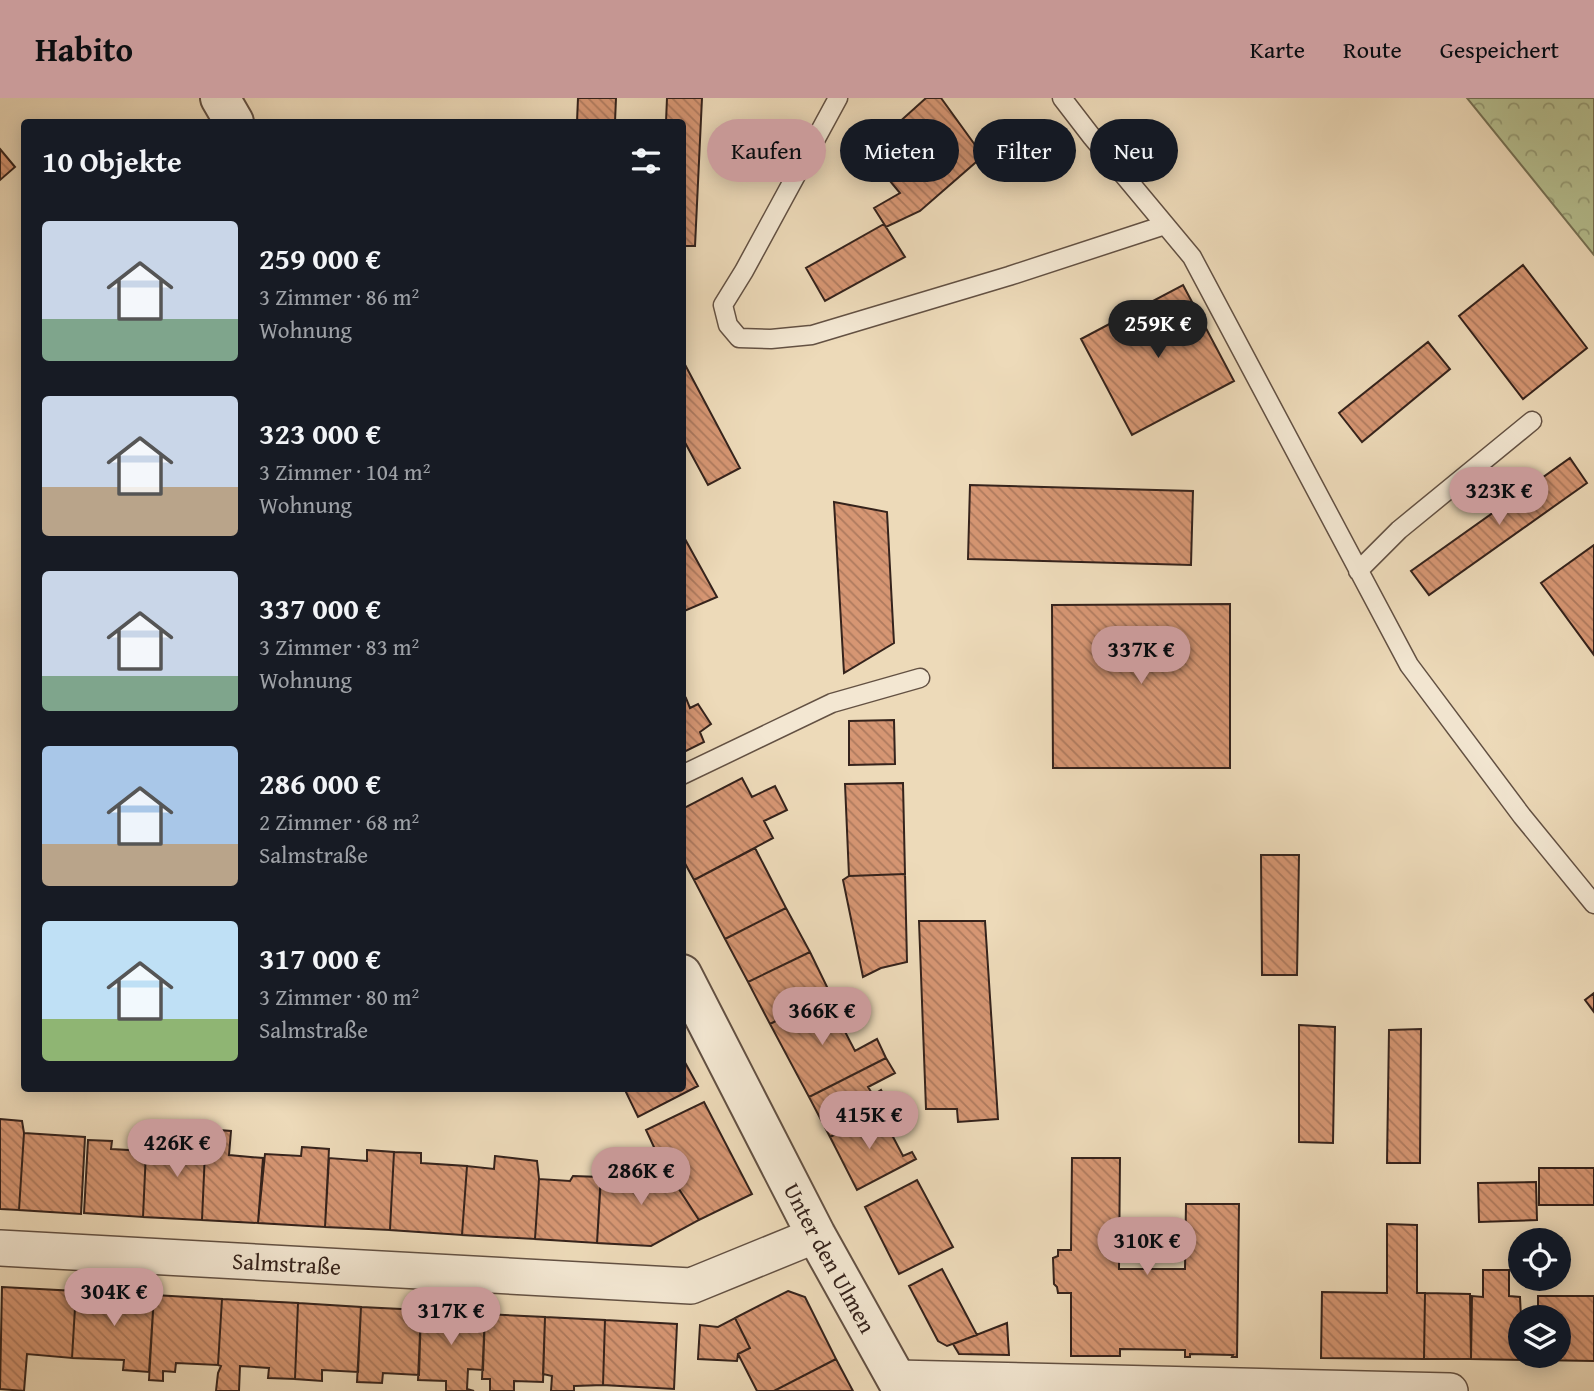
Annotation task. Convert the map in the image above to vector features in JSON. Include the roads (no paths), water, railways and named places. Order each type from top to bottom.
[{"type":"street","points":[[220,98],[232,119]]},
{"type":"street","name":"Unter den Ulmen","points":[[686,982],[816,1235],[900,1385]]},
{"type":"street","name":"Salmstraße","points":[[0,1248],[691,1286],[816,1235]]},
{"type":"street","points":[[900,1385],[1450,1391]]},
{"type":"lane","points":[[838,98],[744,271],[723,304],[728,325],[740,338],[771,339],[812,335],[1009,276],[1165,225]]},
{"type":"lane","points":[[1062,98],[1091,137],[1192,257],[1409,665],[1522,816],[1594,904]]},
{"type":"lane","points":[[1358,571],[1399,530],[1532,421]]},
{"type":"lane","points":[[686,773],[832,703],[920,678]]}]
